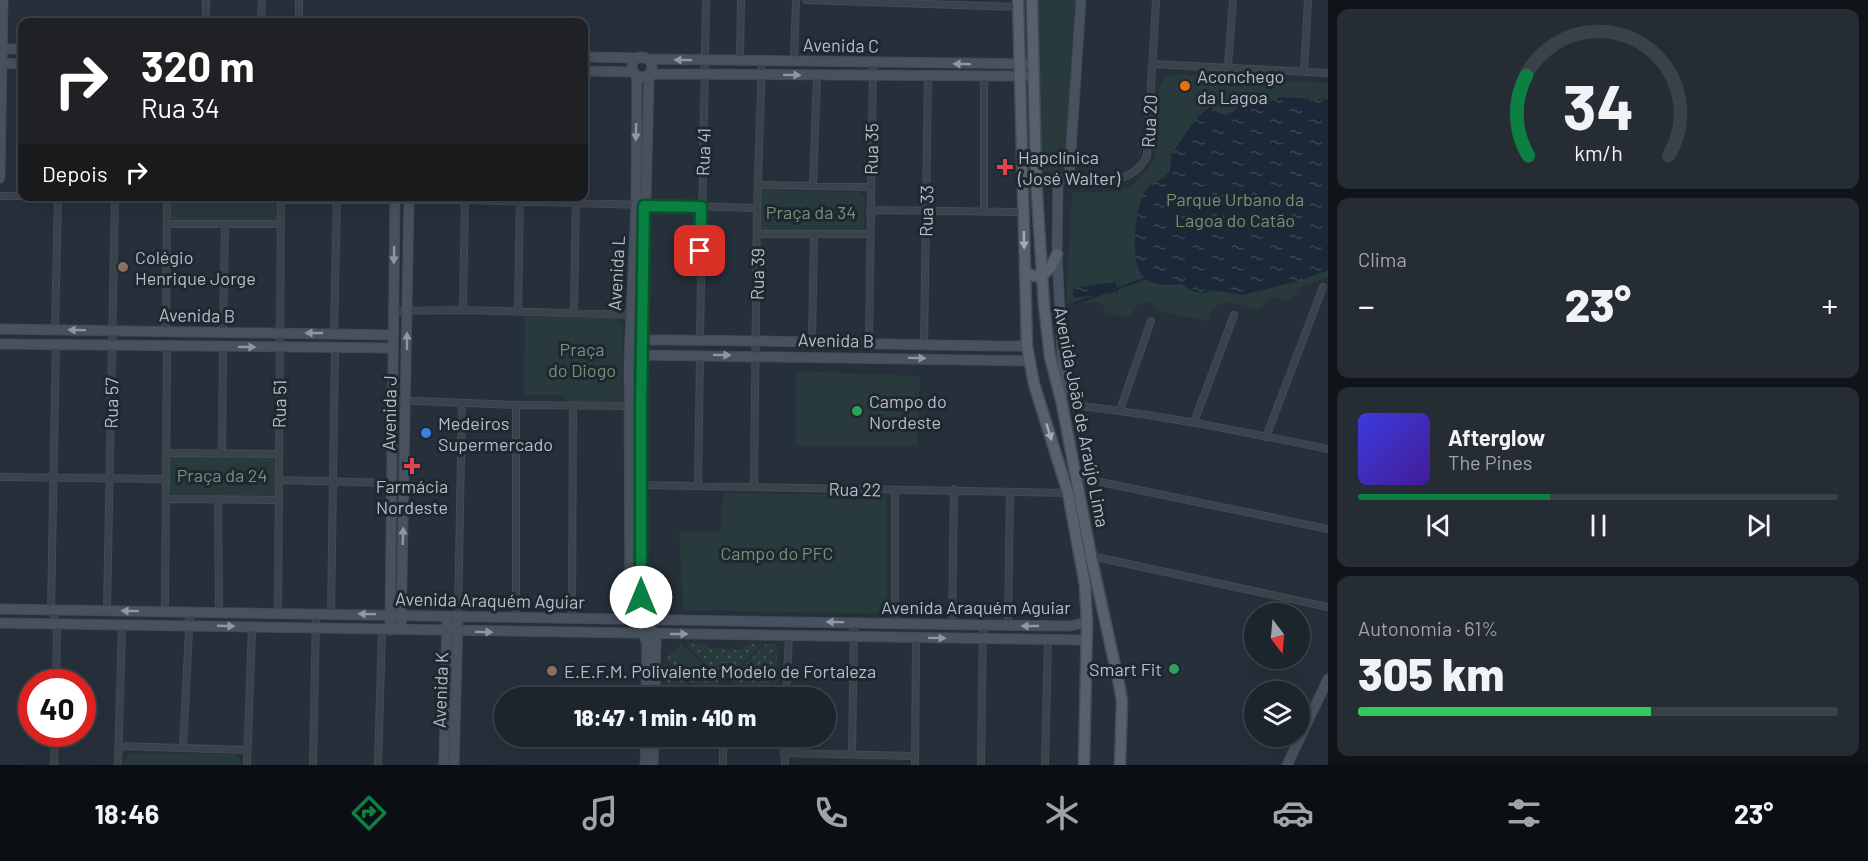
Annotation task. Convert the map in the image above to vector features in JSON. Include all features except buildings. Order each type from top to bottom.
[{"type":"main road","name":"Avenida João de Araújo Lima","points":[[1032,0],[1036,178],[1044,305],[1050,357],[1062,404],[1122,701],[1120,765]]},
{"type":"main road","name":"Avenida João de Araújo Lima","points":[[1018,3],[1027,346],[1034,384],[1068,493],[1084,585],[1088,622],[1084,765]]},
{"type":"main road","points":[[1025,272],[1034,276],[1042,276],[1051,267],[1056,254]]},
{"type":"main road","points":[[1025,304],[1037,298],[1044,305]]},
{"type":"street","points":[[0,178],[3,0]]},
{"type":"street","points":[[206,0],[207,18]]},
{"type":"street","points":[[261,18],[262,0]]},
{"type":"street","points":[[299,18],[300,0]]},
{"type":"street","name":"Rua 41","points":[[700,339],[706,0]]},
{"type":"street","points":[[740,61],[741,0]]},
{"type":"street","points":[[794,60],[796,0]]},
{"type":"street","points":[[806,0],[1018,3]]},
{"type":"street","points":[[1069,179],[1081,0]]},
{"type":"street","name":"Rua 20","points":[[1036,178],[1114,181],[1136,173],[1143,165],[1148,156],[1156,0]]},
{"type":"street","points":[[1228,66],[1233,0]]},
{"type":"street","points":[[1304,71],[1308,0]]},
{"type":"street","points":[[1,49],[18,49]]},
{"type":"street","name":"Avenida C","points":[[588,57],[1034,64]]},
{"type":"street","points":[[588,72],[634,73],[643,77],[649,74],[652,67],[644,58],[633,63],[634,73]]},
{"type":"street","name":"Rua 39","points":[[754,487],[757,208],[762,60]]},
{"type":"street","name":"Rua 35","points":[[869,344],[873,62]]},
{"type":"street","points":[[1,63],[18,64]]},
{"type":"street","points":[[1152,64],[1228,66],[1328,73]]},
{"type":"street","name":"Avenida L","points":[[634,73],[637,81],[642,315],[642,620]]},
{"type":"street","name":"Avenida C","points":[[649,74],[1035,76]]},
{"type":"street","name":"Avenida L","points":[[630,619],[630,315],[649,74]]},
{"type":"street","points":[[813,186],[817,76]]},
{"type":"street","name":"Rua 33","points":[[924,346],[928,76]]},
{"type":"street","points":[[984,77],[984,212]]},
{"type":"street","points":[[1058,178],[1056,254],[1063,375],[1062,404],[1120,410],[1194,422],[1328,449]]},
{"type":"street","points":[[759,185],[870,187]]},
{"type":"street","points":[[0,196],[18,196]]},
{"type":"street","points":[[55,330],[58,201]]},
{"type":"street","name":"Rua 57","points":[[107,610],[115,201]]},
{"type":"street","points":[[166,330],[167,201]]},
{"type":"street","name":"Rua 51","points":[[278,612],[280,201]]},
{"type":"street","points":[[334,333],[337,201]]},
{"type":"street","name":"Avenida J","points":[[395,201],[392,483],[395,615],[401,630]]},
{"type":"street","name":"Avenida J","points":[[386,630],[395,615],[407,401],[409,201]]},
{"type":"street","points":[[463,310],[465,201]]},
{"type":"street","points":[[518,311],[520,201]]},
{"type":"street","points":[[539,201],[576,205],[757,208]]},
{"type":"street","points":[[574,312],[576,201]]},
{"type":"street","points":[[870,210],[1024,212]]},
{"type":"street","points":[[168,224],[280,224]]},
{"type":"street","points":[[223,332],[225,224]]},
{"type":"street","points":[[758,234],[869,234]]},
{"type":"street","points":[[812,342],[814,234]]},
{"type":"street","points":[[1266,436],[1323,288]]},
{"type":"street","points":[[394,311],[463,310],[642,315]]},
{"type":"street","points":[[1194,422],[1234,315]]},
{"type":"street","points":[[1120,410],[1151,321]]},
{"type":"street","name":"Avenida B","points":[[0,328],[394,334]]},
{"type":"street","name":"Avenida B","points":[[642,340],[700,339],[924,346],[1027,346]]},
{"type":"street","name":"Avenida B","points":[[0,344],[393,348]]},
{"type":"street","points":[[56,344],[51,609],[57,624],[56,669]]},
{"type":"street","points":[[165,611],[167,346]]},
{"type":"street","points":[[222,453],[223,346]]},
{"type":"street","points":[[331,614],[335,348]]},
{"type":"street","name":"Avenida B","points":[[642,355],[1029,361]]},
{"type":"street","points":[[698,486],[700,355]]},
{"type":"street","points":[[393,400],[516,405],[641,405]]},
{"type":"street","points":[[458,616],[462,403]]},
{"type":"street","points":[[516,405],[516,617]]},
{"type":"street","points":[[572,618],[573,405]]},
{"type":"street","points":[[166,453],[278,454]]},
{"type":"street","points":[[0,477],[166,479]]},
{"type":"street","points":[[1065,481],[1076,477],[1328,530]]},
{"type":"street","points":[[278,480],[392,483]]},
{"type":"street","name":"Rua 22","points":[[641,485],[954,489],[1068,493]]},
{"type":"street","points":[[952,624],[954,489]]},
{"type":"street","points":[[895,490],[895,623]]},
{"type":"street","points":[[1008,626],[1010,492]]},
{"type":"street","points":[[166,499],[279,500]]},
{"type":"street","points":[[218,499],[219,612]]},
{"type":"street","points":[[1091,556],[1328,607]]},
{"type":"street","name":"Avenida Araquém Aguiar","points":[[0,609],[1008,626],[1071,626],[1088,622]]},
{"type":"street","points":[[183,747],[190,611]]},
{"type":"street","points":[[313,765],[316,614]]},
{"type":"street","name":"Avenida K","points":[[444,765],[447,616]]},
{"type":"street","name":"Avenida K","points":[[454,765],[458,616]]},
{"type":"street","points":[[630,619],[644,635],[647,644],[646,687]]},
{"type":"street","points":[[642,620],[657,634],[655,687]]},
{"type":"street","points":[[726,620],[726,634]]},
{"type":"street","points":[[852,754],[854,622]]},
{"type":"street","name":"Avenida Araquém Aguiar","points":[[0,623],[189,625],[447,632],[1087,640]]},
{"type":"street","points":[[118,765],[122,625]]},
{"type":"street","points":[[981,765],[983,625]]},
{"type":"street","points":[[247,765],[252,627]]},
{"type":"street","points":[[378,765],[386,630]]},
{"type":"street","points":[[787,687],[789,635]]},
{"type":"street","points":[[915,765],[916,638]]},
{"type":"street","points":[[1045,765],[1048,640]]},
{"type":"street","points":[[1287,765],[1328,679]]},
{"type":"street","points":[[118,746],[247,750]]},
{"type":"street","points":[[54,765],[55,747]]},
{"type":"street","points":[[645,765],[646,747]]},
{"type":"street","points":[[653,765],[654,747]]},
{"type":"street","points":[[723,747],[723,765]]},
{"type":"street","points":[[784,747],[784,765]]},
{"type":"street","points":[[784,753],[915,756]]},
{"type":"green space","points":[[1035,0],[1075,0],[1065,170],[1062,173],[1041,169]]},
{"type":"green space","name":"Parque Urbano da Lagoa do Catão","points":[[1173,74],[1328,83],[1328,277],[1298,288],[1296,294],[1287,300],[1271,297],[1269,302],[1259,309],[1235,303],[1222,304],[1213,310],[1206,321],[1158,311],[1153,304],[1148,303],[1138,305],[1129,318],[1107,313],[1100,302],[1066,303],[1072,192],[1117,192],[1130,187],[1146,172],[1154,159],[1159,88],[1166,77]]},
{"type":"green space","name":"Praça da 34","points":[[764,190],[860,192],[865,197],[864,229],[861,234],[762,233],[758,229],[758,194]]},
{"type":"green space","points":[[171,201],[277,201],[277,219],[273,223],[175,223],[171,218]]},
{"type":"green space","name":"Praça do Diogo","points":[[525,316],[615,318],[623,325],[622,401],[568,401],[561,395],[524,395]]},
{"type":"green space","name":"Campo do Nordeste","points":[[796,371],[920,376],[917,446],[796,446]]},
{"type":"green space","name":"Praça da 24","points":[[175,453],[270,455],[275,460],[275,492],[271,497],[173,496],[169,492],[170,459]]},
{"type":"green space","name":"Campo do PFC","points":[[723,493],[886,495],[887,614],[683,610],[679,531],[720,533]]},
{"type":"green space","points":[[689,643],[738,650],[752,644],[763,643],[730,676],[722,680],[686,645]]},
{"type":"green space","points":[[767,643],[775,644],[777,647],[776,687],[733,687],[731,679]]},
{"type":"green space","points":[[681,644],[717,680],[720,687],[693,687],[666,659]]},
{"type":"green space","points":[[681,644],[705,668],[695,679],[670,654]]},
{"type":"green space","points":[[666,663],[691,687],[663,687],[664,664]]},
{"type":"green space","points":[[130,753],[236,754],[241,760],[241,765],[125,765],[125,759]]},
{"type":"water","name":"Parque Urbano da Lagoa do Catão","points":[[1280,97],[1328,100],[1328,270],[1299,281],[1242,295],[1213,290],[1204,293],[1192,291],[1181,284],[1160,284],[1146,279],[1138,268],[1136,259],[1135,235],[1138,210],[1148,188],[1167,175],[1170,170],[1171,155],[1189,129],[1210,107],[1226,115],[1242,103],[1261,104]]},
{"type":"water","points":[[1116,282],[1118,292],[1073,298],[1074,288]]},
{"type":"waterway","points":[[1116,289],[1150,277]]},
{"type":"waterway","points":[[1073,304],[1102,294]]},
{"type":"place","name":"Aconchego da Lagoa","points":[[1185,86]]},
{"type":"place","name":"Hapclínica (José Walter)","points":[[1005,167]]},
{"type":"place","name":"Colégio Henrique Jorge","points":[[123,267]]},
{"type":"place","name":"Campo do Nordeste","points":[[857,411]]},
{"type":"place","name":"Medeiros Supermercado","points":[[426,433]]},
{"type":"place","name":"Farmácia Nordeste","points":[[412,466]]},
{"type":"place","name":"Smart Fit","points":[[1174,669]]},
{"type":"place","name":"E.E.F.M. Polivalente Modelo de Fortaleza","points":[[552,671]]},
{"type":"route","points":[[641,597],[644,206],[701,207],[700,251]]}]
